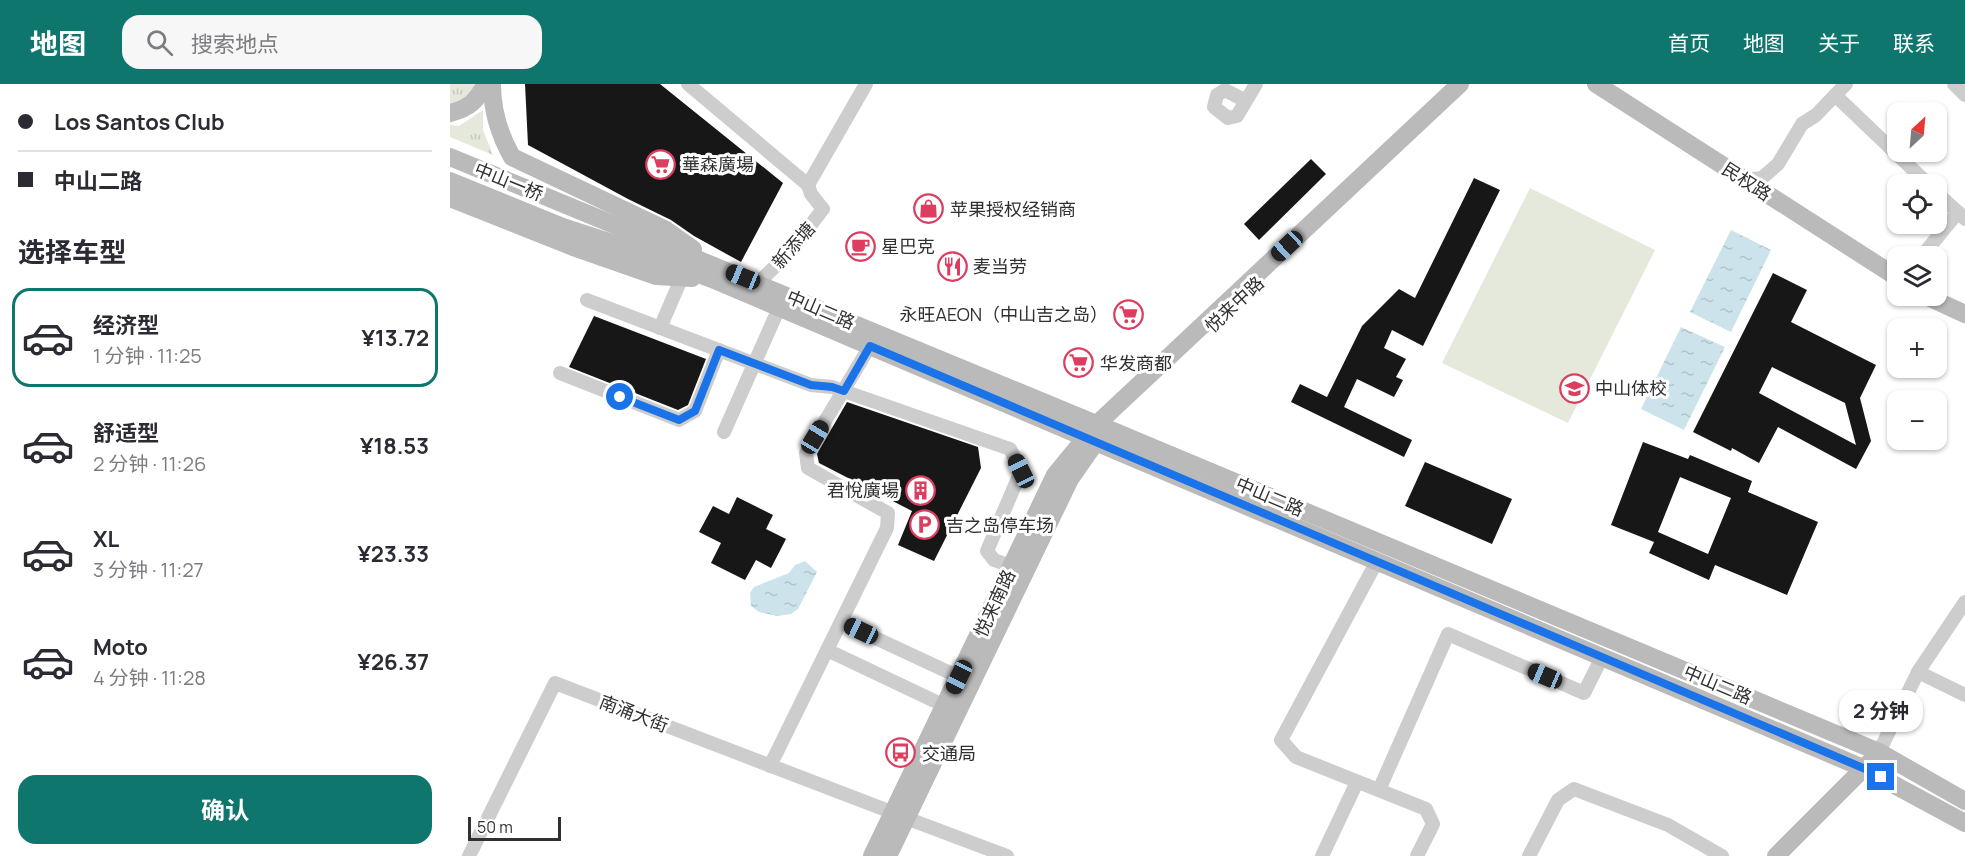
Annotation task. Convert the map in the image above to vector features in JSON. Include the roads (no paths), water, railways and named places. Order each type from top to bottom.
[{"type":"main road","points":[[450,113],[476,102],[486,84]]},
{"type":"main road","points":[[492,84],[492,103],[496,120],[512,157],[666,230],[713,272]]},
{"type":"main road","name":"悦来中路","points":[[1096,433],[1460,84]]},
{"type":"main road","name":"悦来中路","points":[[1096,433],[1468,84]]},
{"type":"main road","name":"民权路","points":[[1596,84],[1887,271]]},
{"type":"main road","name":"中山一桥","points":[[450,157],[568,205]]},
{"type":"main road","name":"中山一桥","points":[[450,181],[563,227],[713,272]]},
{"type":"main road","points":[[450,198],[573,247],[656,276],[682,277],[713,272]]},
{"type":"main road","name":"中山二路","points":[[568,205],[713,272],[779,308],[870,346],[1096,433],[1879,752],[1965,801]]},
{"type":"main road","name":"中山二路","points":[[713,272],[758,283],[1377,561],[1863,768],[1965,823]]},
{"type":"main road","points":[[1947,306],[1965,314]]},
{"type":"main road","name":"悦来南路","points":[[888,856],[900,815],[945,706],[1055,475],[1096,433]]},
{"type":"main road","name":"悦来南路","points":[[872,856],[900,815],[1070,479],[1096,433]]},
{"type":"main road","points":[[1776,856],[1879,752]]},
{"type":"street","name":"新添塘","points":[[688,84],[808,185],[811,194],[823,209],[789,253],[758,283]]},
{"type":"street","points":[[808,185],[866,84]]},
{"type":"street","points":[[1246,101],[1225,90],[1217,95],[1214,107],[1228,118],[1237,116],[1246,101],[1256,84]]},
{"type":"street","points":[[1745,180],[1762,178],[1778,164],[1802,124],[1816,115],[1846,84]]},
{"type":"street","points":[[1953,84],[1965,95]]},
{"type":"street","points":[[1835,95],[1918,174]]},
{"type":"street","points":[[1932,246],[1961,216],[1947,203]]},
{"type":"street","points":[[660,328],[682,277]]},
{"type":"street","points":[[587,300],[811,385],[832,387],[1010,448],[1021,471],[987,551],[994,560],[1011,566]]},
{"type":"street","points":[[724,432],[779,308]]},
{"type":"street","points":[[770,766],[887,528],[888,513],[808,468],[806,453],[870,346]]},
{"type":"street","points":[[560,374],[679,420],[695,411],[719,350]]},
{"type":"street","points":[[1377,561],[1281,740],[1296,757],[1426,809],[1433,824],[1417,856]]},
{"type":"street","points":[[1879,752],[1918,672],[1965,602]]},
{"type":"street","points":[[841,622],[959,677]]},
{"type":"street","points":[[1379,790],[1449,634],[1584,693],[1602,657]]},
{"type":"street","points":[[827,650],[945,706]]},
{"type":"street","points":[[1918,672],[1965,695]]},
{"type":"street","name":"南涌大街","points":[[469,856],[555,682],[1007,856]]},
{"type":"street","points":[[1323,856],[1357,782]]},
{"type":"street","points":[[1529,856],[1558,800],[1574,789],[1668,825],[1722,856]]},
{"type":"water","points":[[1731,230],[1771,250],[1731,332],[1690,312]]},
{"type":"water","points":[[1681,327],[1725,347],[1684,430],[1641,409]]},
{"type":"water","points":[[805,561],[817,572],[798,609],[791,614],[778,616],[759,612],[751,606],[750,593],[754,587],[789,573],[795,565]]},
{"type":"place","name":"華森廣場","points":[[661,164]]},
{"type":"place","name":"苹果授权经销商","points":[[929,209]]},
{"type":"place","name":"星巴克","points":[[860,246]]},
{"type":"place","name":"麦当劳","points":[[952,266]]},
{"type":"place","name":"永旺AEON（中山吉之岛）","points":[[1129,314]]},
{"type":"place","name":"华发商都","points":[[1079,363]]},
{"type":"place","name":"中山体校","points":[[1574,388]]},
{"type":"place","name":"君悅廣場","points":[[920,490]]},
{"type":"place","name":"吉之岛停车场","points":[[925,525]]},
{"type":"place","name":"交通局","points":[[901,753]]}]
